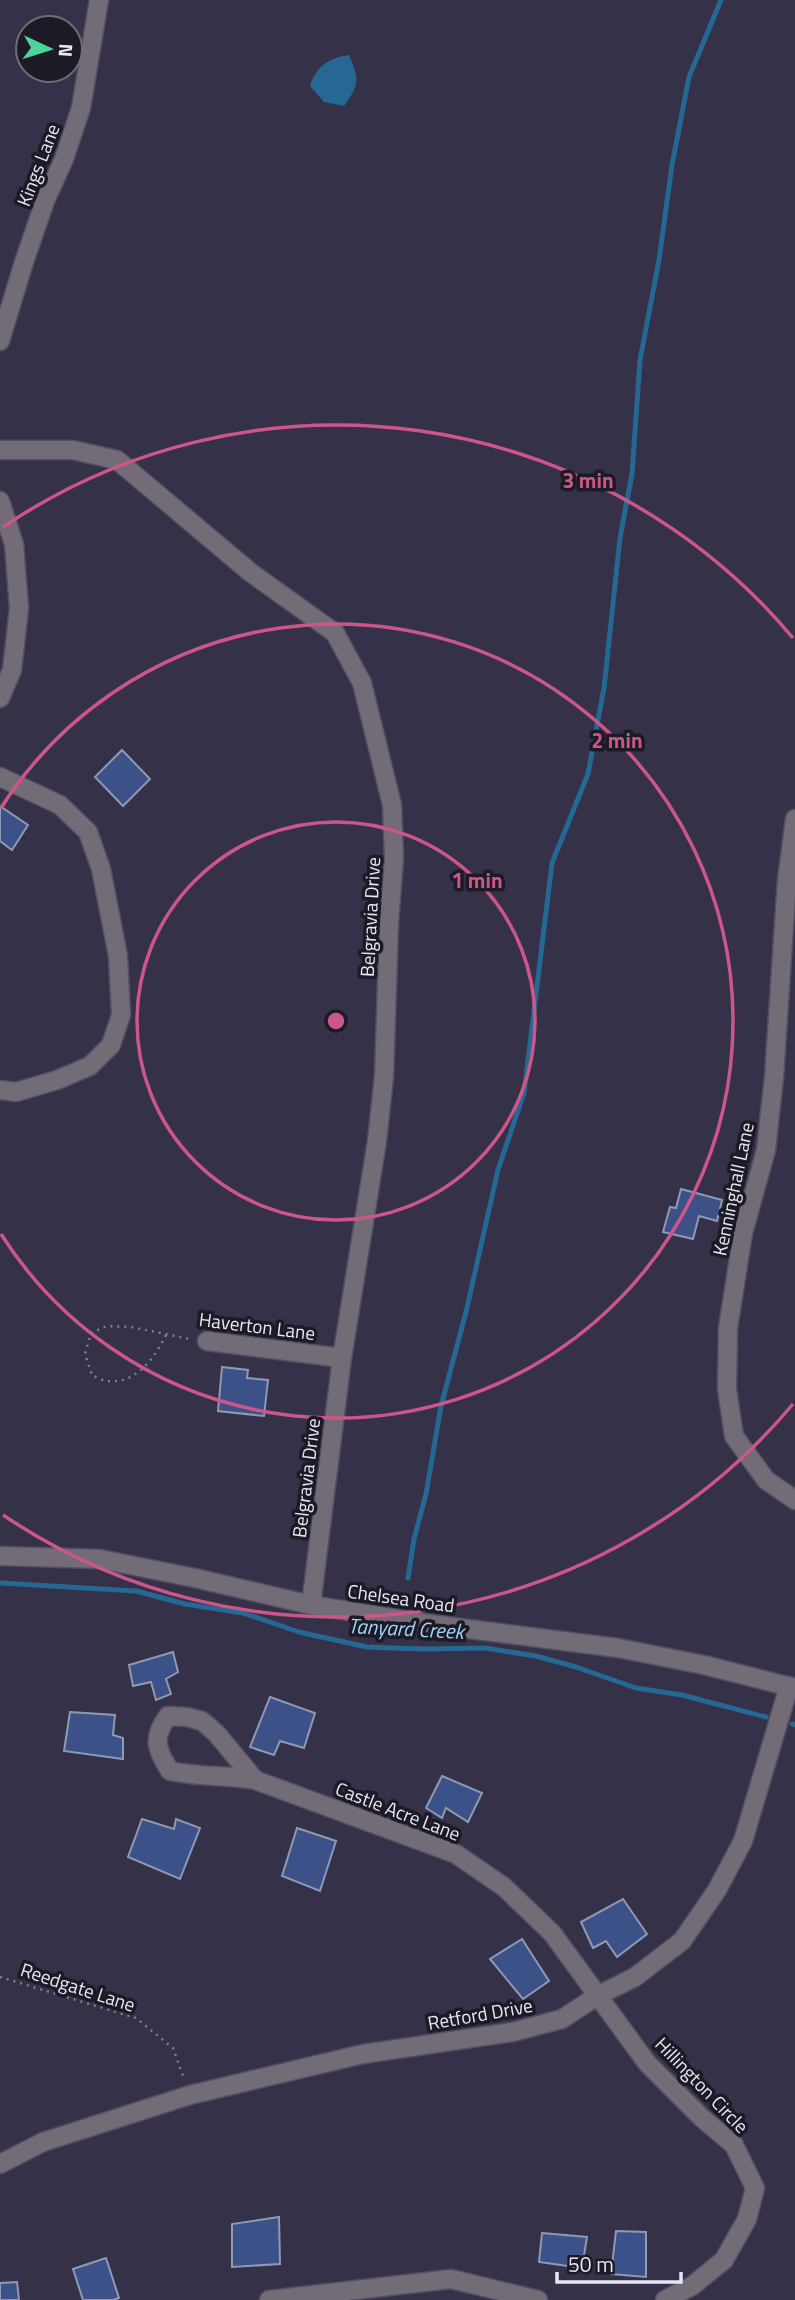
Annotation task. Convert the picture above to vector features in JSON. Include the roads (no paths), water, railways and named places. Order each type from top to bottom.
[{"type":"street","name":"Kings Lane","points":[[0,341],[24,262],[81,108],[99,0]]},
{"type":"street","name":"Belgravia Drive","points":[[0,450],[73,450],[117,460],[250,572],[335,633],[362,683],[392,805],[394,858],[384,1076],[377,1141],[342,1358],[311,1605]]},
{"type":"street","points":[[0,501],[14,544],[19,608],[12,670],[0,698]]},
{"type":"street","points":[[0,776],[60,805],[88,832],[101,869],[118,956],[121,1015],[111,1045],[90,1066],[57,1080],[16,1092],[0,1090]]},
{"type":"street","name":"Kenninghall Lane","points":[[795,819],[787,880],[775,1077],[766,1150],[743,1233],[728,1328],[727,1389],[734,1436],[766,1480],[795,1500]]},
{"type":"street","name":"Haverton Lane","points":[[207,1341],[342,1358]]},
{"type":"street","name":"Chelsea Road","points":[[0,1556],[100,1559],[311,1605],[422,1623],[618,1648],[704,1665],[792,1687]]},
{"type":"street","name":"Retford Drive","points":[[0,2164],[43,2142],[190,2095],[363,2054],[513,2032],[562,2020],[597,1996],[635,1977],[682,1941],[717,1890],[743,1841],[792,1687]]},
{"type":"street","name":"Castle Acre Lane","points":[[255,1780],[216,1733],[202,1721],[169,1716],[160,1728],[156,1743],[170,1771],[255,1780],[456,1854],[504,1887],[552,1933],[597,1996]]},
{"type":"street","name":"Hillington Circle","points":[[597,1996],[647,2063],[702,2118],[734,2145],[755,2188],[747,2219],[724,2260],[692,2286],[665,2300]]},
{"type":"street","points":[[269,2300],[451,2280],[538,2300]]},
{"type":"water","points":[[349,55],[356,76],[353,92],[344,106],[324,102],[310,86],[316,73],[324,64],[335,58]]},
{"type":"waterway","points":[[408,1578],[441,1406],[466,1312],[498,1170],[524,1093],[552,863],[588,774],[604,688],[620,538],[632,474],[640,360],[659,260],[672,165],[689,77],[721,0]]},
{"type":"waterway","name":"Tanyard Creek","points":[[0,1583],[136,1591],[185,1604],[243,1613],[299,1632],[367,1647],[485,1648],[536,1656],[636,1688],[682,1695],[766,1717]]}]
